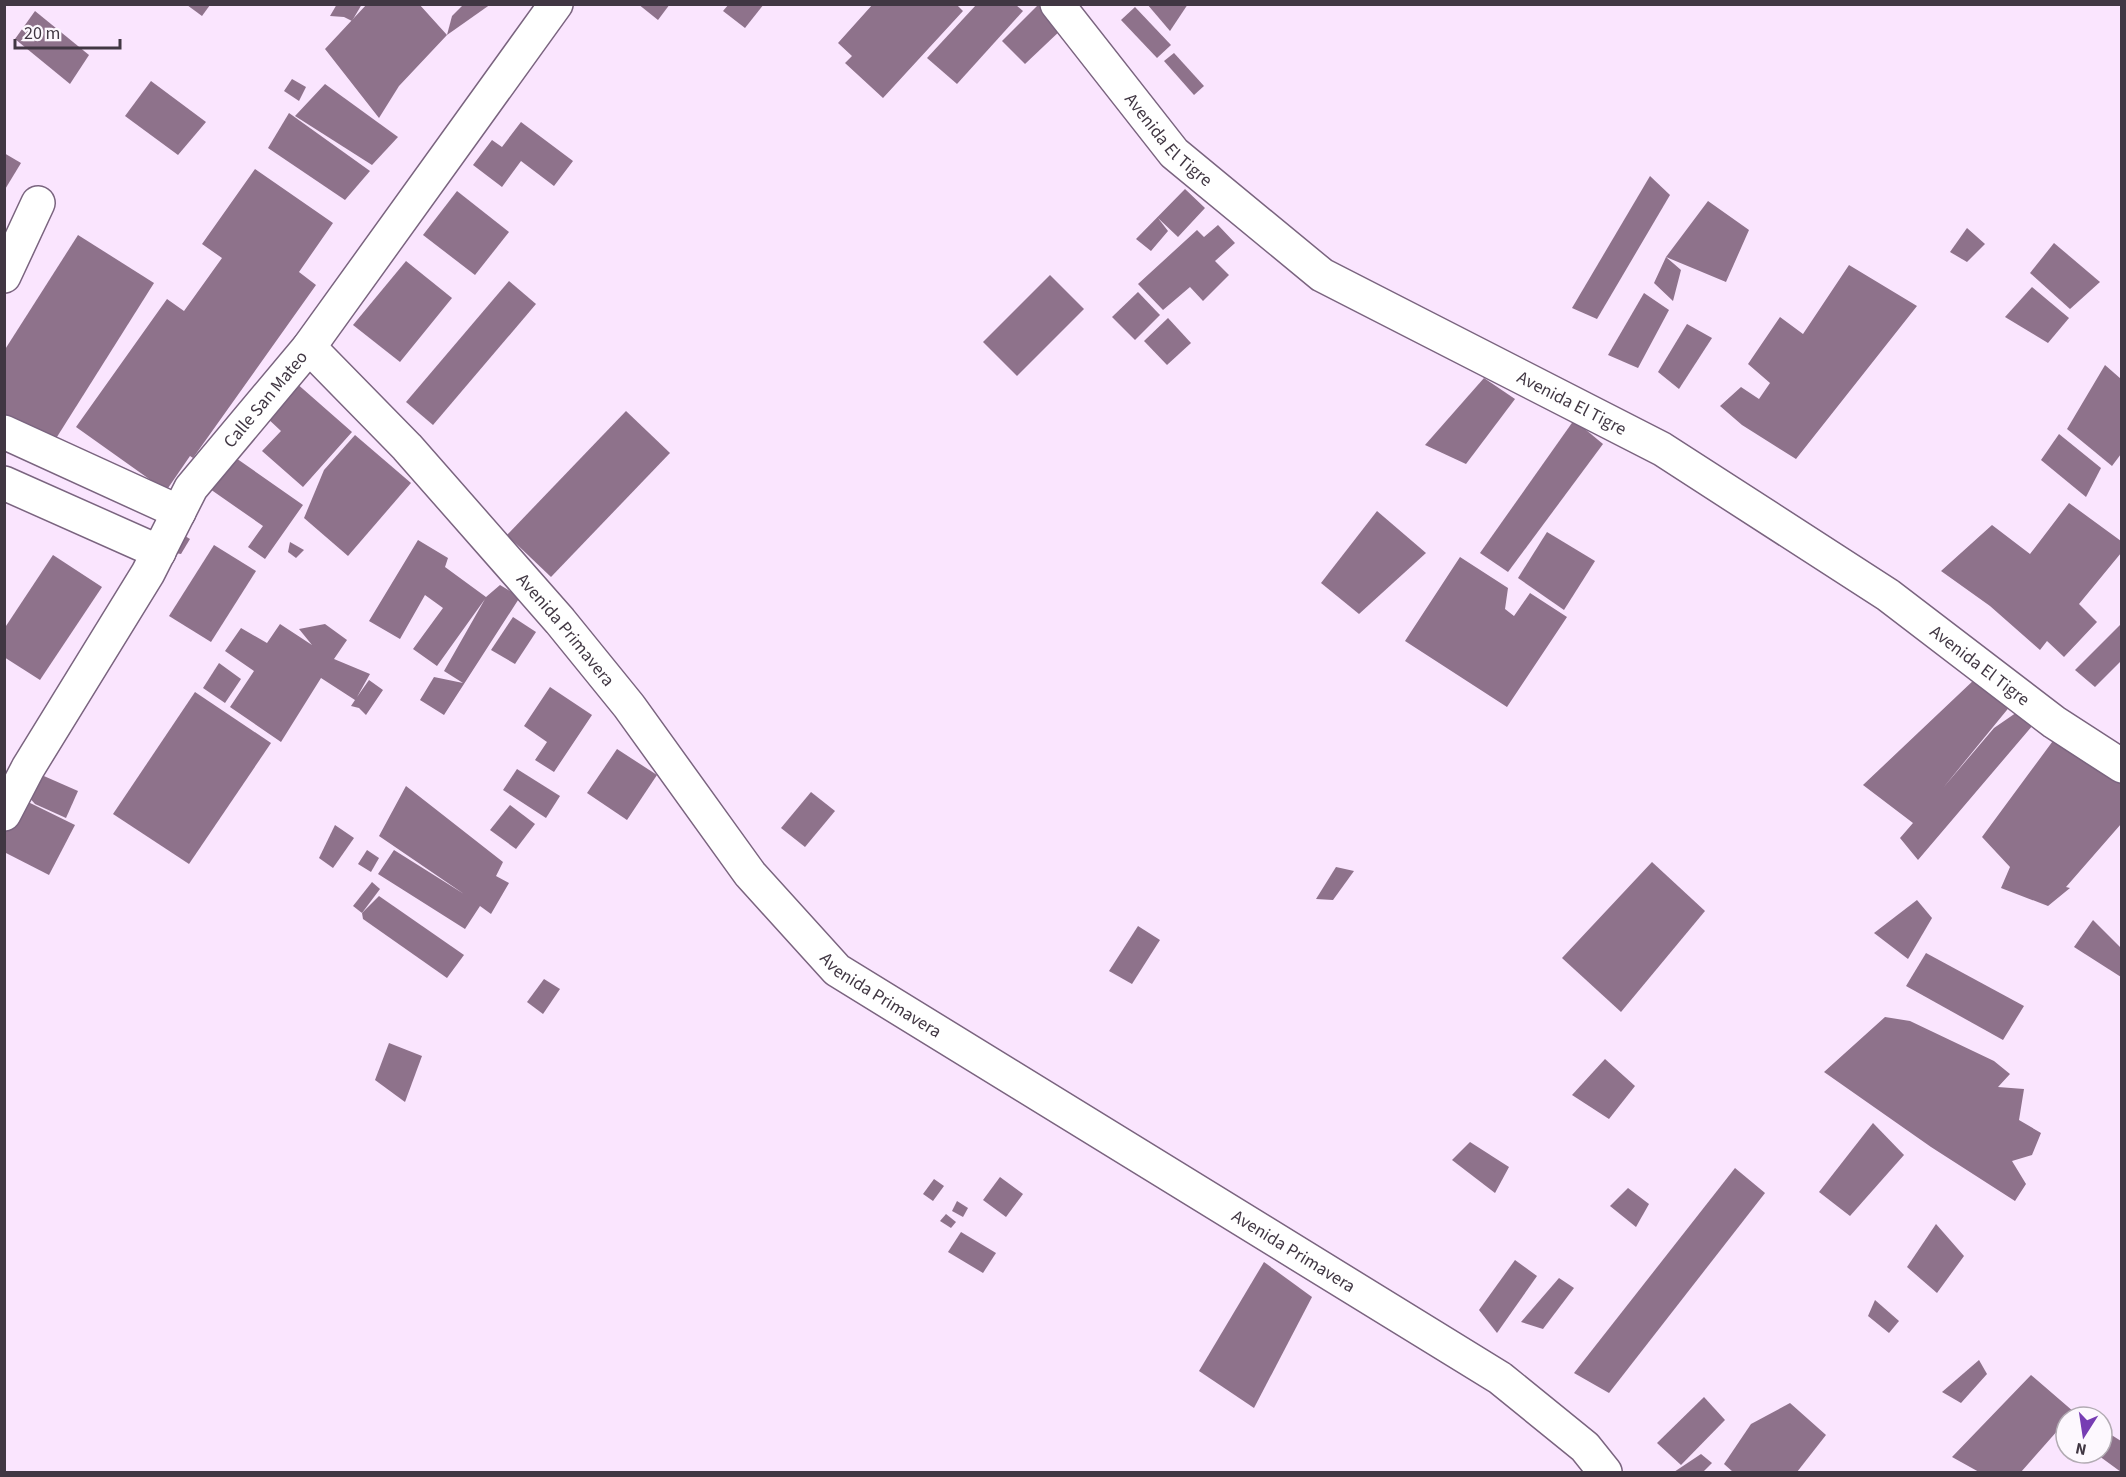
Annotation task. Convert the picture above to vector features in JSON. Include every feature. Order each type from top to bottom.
[{"type":"street","name":"Calle San Mateo","points":[[4,814],[28,768],[159,552],[191,489],[309,347],[556,4]]},
{"type":"street","name":"Avenida El Tigre","points":[[1057,4],[1174,153],[1322,275],[1662,448],[1888,595],[2054,722],[2121,766]]},
{"type":"street","points":[[4,276],[38,203]]},
{"type":"street","name":"Avenida Primavera","points":[[309,347],[407,447],[560,621],[629,706],[750,874],[837,970],[1500,1378],[1586,1447],[1605,1473]]},
{"type":"street","points":[[4,432],[179,512]]},
{"type":"street","points":[[4,483],[159,552]]},
{"type":"building","points":[[337,4],[362,4],[352,21],[344,17],[330,16]]},
{"type":"building","points":[[367,4],[419,4],[447,35],[399,86],[379,118],[325,49]]},
{"type":"building","points":[[464,4],[491,4],[447,35],[452,16]]},
{"type":"building","points":[[638,4],[670,4],[658,20]]},
{"type":"building","points":[[729,4],[764,4],[745,28],[723,11]]},
{"type":"building","points":[[873,4],[956,4],[963,11],[883,98],[845,63],[852,56],[838,43]]},
{"type":"building","points":[[1039,4],[1063,28],[1025,64],[1002,41]]},
{"type":"building","points":[[1147,4],[1188,4],[1170,31]]},
{"type":"building","points":[[187,5],[210,5],[202,16]]},
{"type":"building","points":[[976,5],[1016,5],[1023,11],[957,84],[927,58]]},
{"type":"building","points":[[1135,7],[1171,45],[1157,58],[1121,20]]},
{"type":"building","points":[[35,11],[89,55],[70,84],[15,39]]},
{"type":"building","points":[[1174,53],[1204,86],[1194,95],[1164,61]]},
{"type":"building","points":[[292,79],[306,87],[299,101],[284,91]]},
{"type":"building","points":[[151,81],[206,122],[178,155],[125,116]]},
{"type":"building","points":[[325,84],[398,137],[372,165],[295,116]]},
{"type":"building","points":[[289,113],[370,171],[345,200],[268,148]]},
{"type":"building","points":[[521,122],[573,161],[554,186],[521,161],[502,187],[473,165],[492,140],[502,147]]},
{"type":"building","points":[[4,153],[21,163],[4,191]]},
{"type":"building","points":[[255,169],[333,223],[299,272],[316,285],[193,458],[190,456],[166,491],[76,427],[167,299],[184,311],[222,258],[202,244]]},
{"type":"building","points":[[1650,176],[1670,195],[1597,319],[1572,308]]},
{"type":"building","points":[[1185,189],[1205,208],[1178,237],[1158,218],[1168,231],[1151,251],[1136,239]]},
{"type":"building","points":[[457,191],[509,232],[475,275],[423,235]]},
{"type":"building","points":[[1708,201],[1749,230],[1726,282],[1666,257]]},
{"type":"building","points":[[1218,225],[1235,243],[1215,261],[1229,275],[1203,301],[1190,287],[1163,310],[1138,284],[1197,230],[1204,237]]},
{"type":"building","points":[[1967,228],[1985,244],[1967,262],[1950,252]]},
{"type":"building","points":[[78,235],[154,283],[50,448],[4,420],[4,351]]},
{"type":"building","points":[[2054,243],[2100,282],[2070,309],[2030,273]]},
{"type":"building","points":[[1666,257],[1681,270],[1673,301],[1654,283]]},
{"type":"building","points":[[406,261],[452,298],[400,362],[353,325]]},
{"type":"building","points":[[1849,265],[1917,306],[1796,459],[1742,425],[1720,406],[1741,387],[1759,399],[1770,383],[1748,364],[1780,317],[1803,334]]},
{"type":"building","points":[[1050,275],[1084,309],[1017,376],[983,342]]},
{"type":"building","points":[[509,281],[536,304],[433,425],[406,402]]},
{"type":"building","points":[[2032,287],[2069,318],[2048,343],[2005,317]]},
{"type":"building","points":[[1138,292],[1160,315],[1135,340],[1112,317]]},
{"type":"building","points":[[1644,293],[1669,310],[1638,368],[1608,355]]},
{"type":"building","points":[[1168,318],[1191,343],[1167,365],[1144,341]]},
{"type":"building","points":[[1687,324],[1712,338],[1679,389],[1658,372]]},
{"type":"building","points":[[2105,365],[2121,379],[2121,454],[2112,466],[2067,429]]},
{"type":"building","points":[[1484,378],[1515,399],[1466,464],[1425,445]]},
{"type":"building","points":[[295,382],[352,432],[303,487],[262,451],[281,431],[265,416]]},
{"type":"building","points":[[626,411],[670,453],[551,577],[507,535]]},
{"type":"building","points":[[1574,420],[1603,444],[1508,572],[1480,553]]},
{"type":"building","points":[[2059,434],[2101,468],[2086,497],[2041,460]]},
{"type":"building","points":[[355,435],[411,483],[348,556],[304,518],[324,470]]},
{"type":"building","points":[[233,456],[303,505],[265,559],[248,547],[263,526],[210,489]]},
{"type":"building","points":[[2069,503],[2121,541],[2121,553],[2079,604],[2097,622],[2064,657],[2047,641],[2040,650],[1990,606],[1941,571],[1992,525],[2030,554]]},
{"type":"building","points":[[1377,511],[1426,553],[1359,614],[1321,583]]},
{"type":"building","points":[[1547,532],[1595,561],[1564,610],[1518,578]]},
{"type":"building","points":[[180,533],[190,539],[181,554],[169,552]]},
{"type":"building","points":[[418,540],[448,558],[445,567],[486,597],[500,585],[520,597],[444,715],[420,700],[434,677],[463,683],[444,671],[485,599],[437,666],[413,649],[443,608],[425,595],[400,639],[369,621]]},
{"type":"building","points":[[290,542],[304,550],[296,558],[288,552]]},
{"type":"building","points":[[214,545],[256,571],[211,642],[169,616]]},
{"type":"building","points":[[53,555],[102,587],[40,680],[4,657],[4,629]]},
{"type":"building","points":[[1460,557],[1508,588],[1505,609],[1514,616],[1530,593],[1567,617],[1507,707],[1405,641]]},
{"type":"building","points":[[513,617],[536,632],[515,664],[491,650]]},
{"type":"building","points":[[280,624],[312,645],[299,629],[325,624],[347,640],[334,659],[370,674],[357,697],[369,680],[383,690],[366,715],[359,708],[351,706],[355,700],[321,678],[281,742],[230,707],[254,671],[225,651],[241,628],[267,643]]},
{"type":"building","points":[[2121,624],[2121,661],[2095,687],[2075,670]]},
{"type":"building","points":[[219,663],[241,679],[225,703],[203,688]]},
{"type":"building","points":[[1976,678],[2011,705],[1943,788],[1994,728],[2023,708],[2033,725],[1918,860],[1900,838],[1913,823],[1863,785]]},
{"type":"building","points":[[550,687],[592,715],[554,772],[535,760],[547,742],[524,726]]},
{"type":"building","points":[[195,692],[271,743],[189,864],[113,814]]},
{"type":"building","points":[[2061,730],[2121,776],[2121,824],[2066,887],[2070,888],[2048,906],[2001,888],[2010,867],[1982,837]]},
{"type":"building","points":[[617,749],[657,775],[627,820],[587,793]]},
{"type":"building","points":[[517,769],[560,796],[546,818],[503,790]]},
{"type":"building","points":[[37,773],[78,791],[66,818],[35,804],[27,795]]},
{"type":"building","points":[[406,786],[503,862],[496,876],[509,883],[491,914],[480,906],[465,929],[378,874],[394,850],[464,894],[379,836]]},
{"type":"building","points":[[811,792],[835,811],[805,847],[781,828]]},
{"type":"building","points":[[22,799],[75,825],[49,875],[4,852],[4,833]]},
{"type":"building","points":[[510,805],[535,824],[516,849],[490,830]]},
{"type":"building","points":[[335,825],[354,838],[333,868],[319,858]]},
{"type":"building","points":[[367,850],[379,858],[371,872],[358,864]]},
{"type":"building","points":[[1652,862],[1705,911],[1621,1012],[1562,958]]},
{"type":"building","points":[[1336,867],[1354,871],[1333,900],[1316,899]]},
{"type":"building","points":[[372,882],[380,889],[362,913],[353,906]]},
{"type":"building","points":[[379,896],[464,955],[447,978],[363,919],[362,913]]},
{"type":"building","points":[[1917,900],[1932,918],[1908,959],[1874,933]]},
{"type":"building","points":[[2093,920],[2121,948],[2121,977],[2074,947]]},
{"type":"building","points":[[1138,926],[1160,940],[1132,984],[1109,971]]},
{"type":"building","points":[[1926,953],[2024,1006],[2003,1040],[1906,986]]},
{"type":"building","points":[[544,979],[560,989],[543,1014],[527,1002]]},
{"type":"building","points":[[1885,1017],[1910,1021],[1994,1061],[2010,1074],[1998,1087],[2024,1089],[2019,1120],[2041,1133],[2032,1155],[2012,1161],[2026,1184],[2015,1201],[1931,1147],[1824,1072]]},
{"type":"building","points":[[389,1043],[422,1056],[405,1102],[375,1080]]},
{"type":"building","points":[[1605,1059],[1635,1086],[1609,1119],[1572,1095]]},
{"type":"building","points":[[1873,1123],[1904,1155],[1850,1216],[1819,1192]]},
{"type":"building","points":[[1470,1142],[1509,1167],[1495,1193],[1452,1160]]},
{"type":"building","points":[[1735,1168],[1765,1193],[1609,1393],[1574,1373]]},
{"type":"building","points":[[1000,1177],[1023,1194],[1006,1217],[983,1200]]},
{"type":"building","points":[[934,1179],[944,1186],[933,1201],[923,1194]]},
{"type":"building","points":[[1628,1188],[1649,1204],[1636,1227],[1610,1206]]},
{"type":"building","points":[[957,1201],[968,1208],[963,1217],[952,1211]]},
{"type":"building","points":[[946,1214],[956,1222],[951,1228],[940,1221]]},
{"type":"building","points":[[1936,1224],[1964,1256],[1937,1293],[1907,1267]]},
{"type":"building","points":[[961,1232],[996,1253],[983,1273],[948,1252]]},
{"type":"building","points":[[1515,1260],[1537,1276],[1497,1333],[1479,1310]]},
{"type":"building","points":[[1264,1262],[1312,1297],[1254,1408],[1199,1371]]},
{"type":"building","points":[[1559,1278],[1574,1288],[1543,1329],[1521,1322]]},
{"type":"building","points":[[1875,1300],[1899,1321],[1889,1333],[1868,1316]]},
{"type":"building","points":[[1979,1360],[1987,1374],[1961,1403],[1942,1392]]},
{"type":"building","points":[[2031,1375],[2066,1405],[2054,1405],[2054,1435],[2021,1472],[1979,1472],[1952,1457]]},
{"type":"building","points":[[1704,1397],[1725,1420],[1681,1465],[1657,1443]]},
{"type":"building","points":[[1790,1403],[1826,1435],[1797,1472],[1733,1472],[1724,1464],[1751,1424]]},
{"type":"building","points":[[2114,1437],[2121,1441],[2121,1472],[2111,1465],[2114,1465]]},
{"type":"building","points":[[1701,1454],[1712,1463],[1703,1472],[1674,1472]]}]
